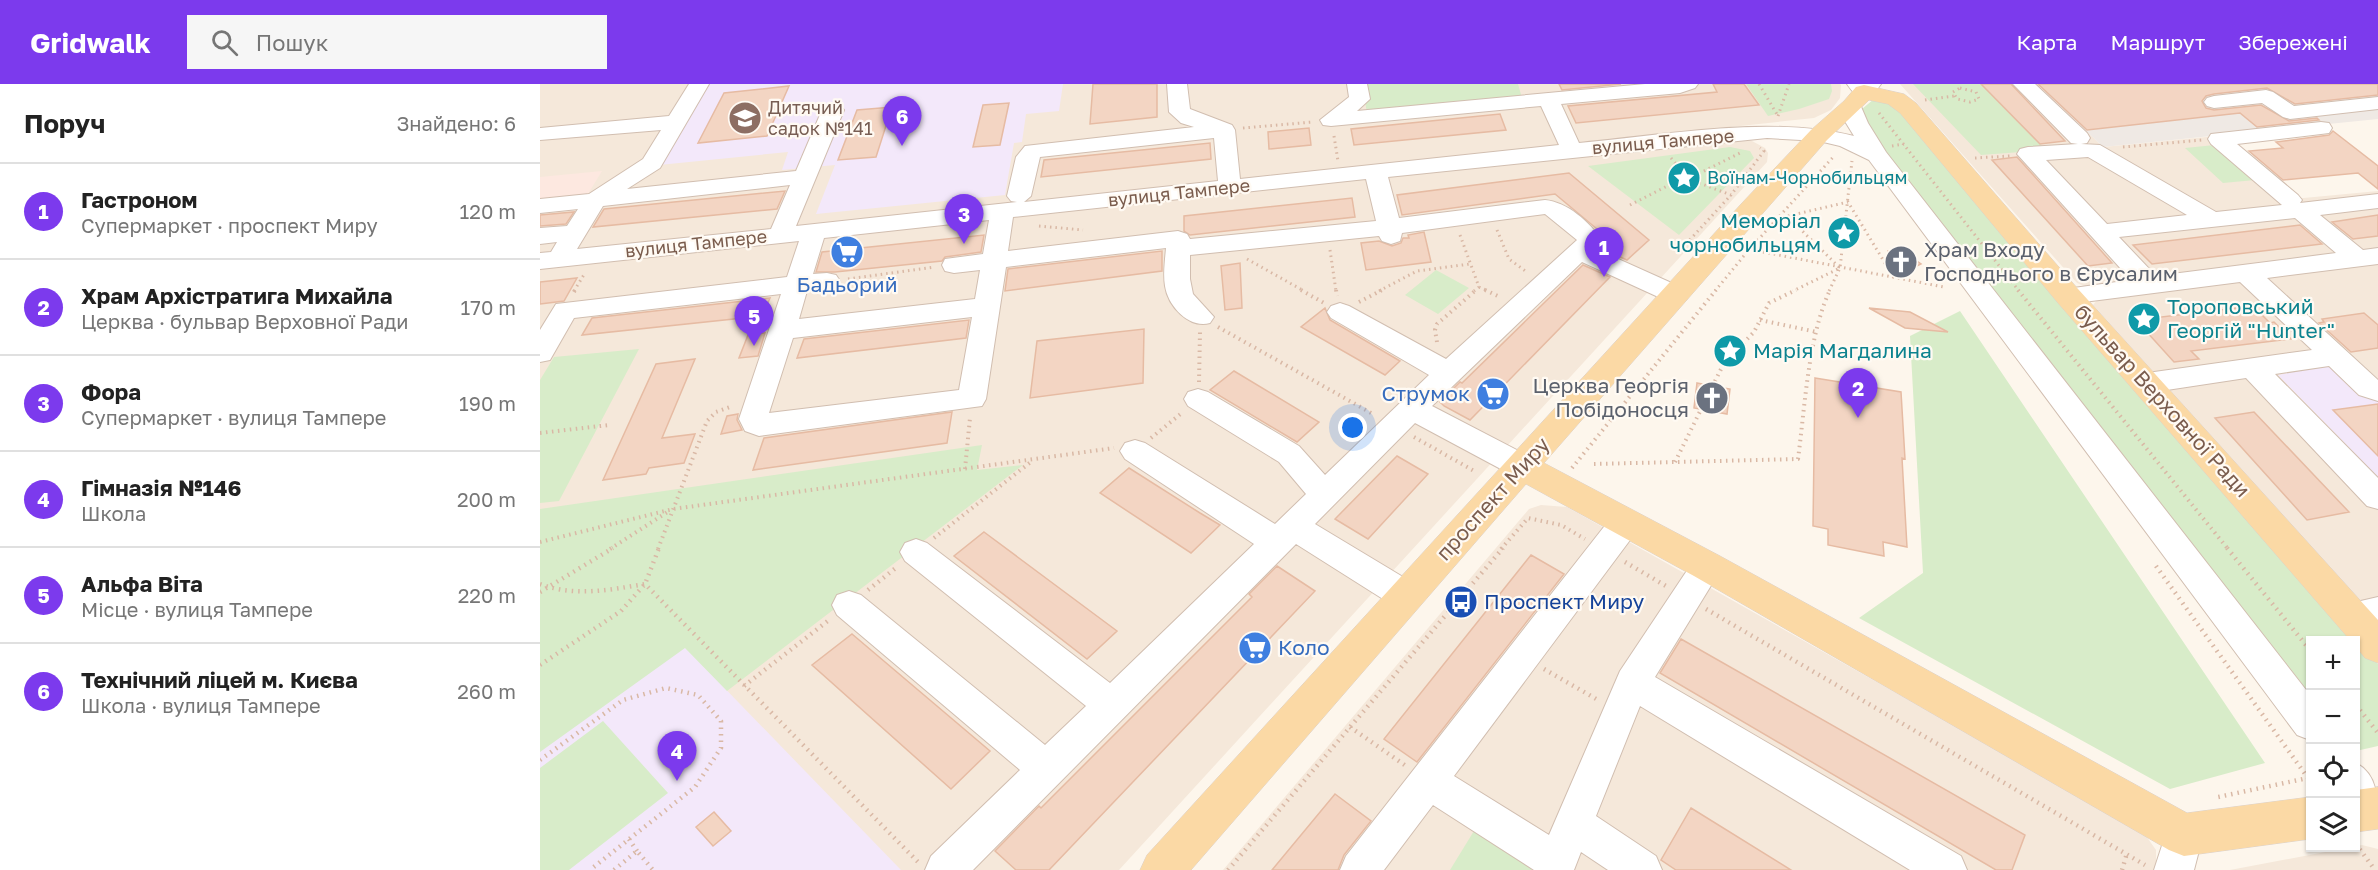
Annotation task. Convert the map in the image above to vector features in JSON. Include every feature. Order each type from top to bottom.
[{"type":"main road","name":"проспект Миру","points":[[1162,870],[1676,295],[1828,144],[1865,96]]},
{"type":"main road","name":"бульвар Верховної Ради","points":[[1865,96],[1888,96],[1904,104],[2068,296],[2365,614],[2378,646]]},
{"type":"main road","points":[[1523,467],[1707,566],[2179,853],[2306,791]]},
{"type":"main road","points":[[2360,810],[2378,808]]},
{"type":"street","points":[[550,260],[575,233],[595,200],[652,163],[699,84]]},
{"type":"street","points":[[1177,84],[1180,112],[1189,118],[1224,130]]},
{"type":"street","points":[[1331,120],[1360,99],[1357,84]]},
{"type":"street","points":[[1331,120],[1680,87],[1688,84]]},
{"type":"street","points":[[2023,84],[2086,144],[2211,219]]},
{"type":"street","points":[[1865,96],[1857,123],[1865,153]]},
{"type":"street","points":[[2214,102],[2266,96],[2289,113],[2378,102]]},
{"type":"street","points":[[1548,99],[1572,150]]},
{"type":"street","points":[[780,235],[833,110]]},
{"type":"street","points":[[540,134],[677,122]]},
{"type":"street","points":[[2219,139],[2378,123]]},
{"type":"street","points":[[1224,130],[1230,187]]},
{"type":"street","points":[[813,232],[753,419],[755,423],[766,425],[972,399],[995,260],[1010,204],[1027,157],[1033,151],[1224,130]]},
{"type":"street","name":"вулиця Тампере","points":[[550,260],[813,232],[1010,204],[1179,193],[1572,150],[1767,132],[1828,144]]},
{"type":"street","points":[[2219,139],[2295,205],[2370,259]]},
{"type":"street","points":[[1828,144],[1847,141],[1865,153],[2306,718]]},
{"type":"street","points":[[2028,154],[2086,144]]},
{"type":"street","points":[[2028,154],[2150,285]]},
{"type":"street","points":[[1376,172],[1391,236]]},
{"type":"street","points":[[540,206],[804,177]]},
{"type":"street","points":[[1179,193],[1179,295],[1186,305],[1201,317]]},
{"type":"street","points":[[2101,232],[2211,219],[2295,205],[2378,201]]},
{"type":"street","points":[[945,870],[1448,373],[1588,244],[1590,238],[1554,208],[1545,207],[1328,234],[1221,244],[1178,243],[954,265]]},
{"type":"street","points":[[540,236],[575,233]]},
{"type":"street","points":[[1361,239],[1419,233]]},
{"type":"street","points":[[1580,251],[1676,295]]},
{"type":"street","points":[[2068,296],[2370,259]]},
{"type":"street","points":[[2246,273],[2369,388],[2378,391]]},
{"type":"street","points":[[540,353],[551,316],[565,310],[827,281]]},
{"type":"street","points":[[782,330],[988,306]]},
{"type":"street","points":[[1340,312],[1448,373]]},
{"type":"street","points":[[2147,383],[2334,356]]},
{"type":"street","points":[[2266,366],[2378,497]]},
{"type":"street","points":[[1198,399],[1289,454],[1325,496]]},
{"type":"street","points":[[1404,417],[1523,467]]},
{"type":"street","points":[[1135,451],[1285,534],[1406,596]]},
{"type":"street","points":[[1360,870],[1624,523]]},
{"type":"street","points":[[916,552],[1112,705]]},
{"type":"street","points":[[1428,781],[1555,866],[1625,697],[1707,566]]},
{"type":"street","points":[[849,605],[1047,770]]},
{"type":"street","points":[[1625,697],[1947,870]]},
{"type":"street","points":[[2360,787],[2378,808]]},
{"type":"street","points":[[1573,823],[1642,870]]},
{"type":"path","points":[[1759,84],[1778,116],[1789,84]]},
{"type":"path","points":[[1916,101],[1954,96],[1970,102],[1978,100],[1980,96],[1973,90],[1960,88],[1953,92],[1954,96]]},
{"type":"path","points":[[1865,96],[2034,310],[2306,645]]},
{"type":"path","points":[[1224,130],[1331,120],[1338,163]]},
{"type":"path","points":[[2086,144],[2219,139]]},
{"type":"path","points":[[1686,244],[1731,195],[1764,151],[1756,144]]},
{"type":"path","points":[[1582,474],[1572,468],[1747,252],[1828,144]]},
{"type":"path","points":[[1629,205],[1675,182],[1687,185],[1694,178],[1743,152]]},
{"type":"path","points":[[1594,464],[1798,459],[1808,380],[1822,307],[1840,268],[1848,202],[1865,153]]},
{"type":"path","points":[[1667,154],[1683,172],[1731,195]]},
{"type":"path","points":[[1952,159],[2028,154]]},
{"type":"path","points":[[1675,182],[1672,178],[1674,174],[1683,172]]},
{"type":"path","points":[[1840,268],[1787,216],[1848,202]]},
{"type":"path","points":[[1848,202],[1894,278]]},
{"type":"path","points":[[1491,215],[1509,259],[1518,268],[1545,283]]},
{"type":"path","points":[[1448,373],[1435,330],[1441,319],[1479,287],[1455,220]]},
{"type":"path","points":[[1328,234],[1340,312]]},
{"type":"path","points":[[1221,244],[1340,312]]},
{"type":"path","points":[[1763,252],[1944,287]]},
{"type":"path","points":[[1340,312],[1417,271],[1470,264]]},
{"type":"path","points":[[827,281],[954,265]]},
{"type":"path","points":[[1675,462],[1724,363],[1754,332],[1769,303],[1840,268]]},
{"type":"path","points":[[540,542],[673,509],[1125,447],[1135,451],[1198,399],[1201,317],[1404,417],[1476,472]]},
{"type":"path","points":[[1760,320],[1818,332]]},
{"type":"path","points":[[540,665],[621,610],[645,584],[711,416],[723,409],[760,398]]},
{"type":"path","points":[[965,469],[972,399]]},
{"type":"path","points":[[540,433],[609,425]]},
{"type":"path","points":[[744,686],[1034,460]]},
{"type":"path","points":[[540,592],[673,509]]},
{"type":"path","points":[[2149,557],[2306,783]]},
{"type":"path","points":[[540,584],[586,592],[645,584]]},
{"type":"path","points":[[645,584],[926,870]]},
{"type":"path","points":[[1523,656],[1625,697]]},
{"type":"path","points":[[540,760],[623,700],[666,688],[698,695],[721,721],[721,747],[695,787],[590,870]]},
{"type":"path","points":[[2360,711],[2378,733]]},
{"type":"path","points":[[1350,727],[1428,781]]},
{"type":"path","points":[[2214,797],[2306,789]]},
{"type":"path","points":[[629,839],[653,870]]},
{"type":"path","points":[[614,870],[637,851]]},
{"type":"path","points":[[2360,851],[2374,870]]},
{"type":"path","points":[[2122,870],[2127,853],[2152,870]]},
{"type":"shaded area","points":[[540,84],[1841,85],[1840,98],[1831,110],[1814,118],[540,254]]},
{"type":"shaded area","points":[[704,84],[1063,84],[1059,111],[1026,114],[1022,142],[1014,143],[1005,195],[816,214],[835,165],[782,170],[788,152],[659,165]]},
{"type":"shaded area","points":[[1900,84],[2037,84],[2103,147],[2217,136],[2293,199],[2378,191],[2378,252],[2089,288],[2077,283]]},
{"type":"shaded area","points":[[2037,84],[2378,84],[2378,119],[2103,147]]},
{"type":"shaded area","points":[[1736,138],[1752,141],[1765,148],[1768,153],[1767,162],[1119,870],[540,870],[540,267]]},
{"type":"shaded area","points":[[602,171],[579,209],[540,213],[540,177]]},
{"type":"shaded area","points":[[2378,261],[2378,621],[2093,305],[2099,298]]},
{"type":"shaded area","points":[[2335,363],[2378,396],[2378,477],[2278,375]]},
{"type":"shaded area","points":[[1541,505],[1567,507],[2144,833],[2156,850],[2156,870],[1223,870],[1529,509]]},
{"type":"shaded area","points":[[648,609],[901,870],[540,870],[540,683]]},
{"type":"shaded area","points":[[2360,845],[2378,849],[2378,870],[2230,870],[2325,852],[2360,852]]},
{"type":"green space","points":[[1362,84],[1518,84],[1522,98],[1367,113]]},
{"type":"green space","points":[[1746,84],[1831,84],[1832,91],[1829,99],[1768,116]]},
{"type":"green space","points":[[1913,84],[1981,84],[2046,150],[1981,155]]},
{"type":"green space","points":[[1874,99],[1895,103],[2354,636],[2306,636],[2306,689],[1866,132],[1862,109]]},
{"type":"green space","points":[[2215,145],[2255,180],[2223,183],[2185,148]]},
{"type":"green space","points":[[1730,147],[1750,151],[1754,158],[1679,235],[1588,166]]},
{"type":"green space","points":[[1436,270],[1469,288],[1438,314],[1405,295]]},
{"type":"green space","points":[[1960,311],[2265,763],[2170,789],[1859,618],[1923,573],[1910,336]]},
{"type":"green space","points":[[639,349],[559,501],[540,503],[540,380],[554,357]]},
{"type":"green space","points":[[982,445],[977,470],[1023,465],[727,691],[685,648],[540,752],[540,509]]},
{"type":"green space","points":[[2360,643],[2378,664],[2378,746],[2360,750]]},
{"type":"green space","points":[[603,721],[668,793],[569,870],[540,870],[540,768]]},
{"type":"green space","points":[[1477,826],[1536,862],[1531,870],[1450,870]]},
{"type":"building","points":[[1093,84],[1157,84],[1157,117],[1090,124]]},
{"type":"building","points":[[1559,84],[1621,84],[1562,90]]},
{"type":"building","points":[[1713,84],[1744,84],[1759,105],[1576,123],[1568,106],[1717,92]]},
{"type":"building","points":[[1981,84],[2011,84],[2065,141],[2040,144]]},
{"type":"building","points":[[2038,84],[2378,84],[2378,95],[2295,104],[2267,88],[2214,94],[2206,96],[2202,101],[2206,108],[2214,110],[2261,105],[2289,121],[2317,118],[2319,120],[2257,127],[2240,113],[2087,130]]},
{"type":"building","points":[[789,86],[767,136],[698,143],[724,93]]},
{"type":"building","points":[[1009,103],[1000,145],[973,147],[983,105]]},
{"type":"building","points":[[892,107],[876,157],[838,160],[857,110]]},
{"type":"building","points":[[1500,114],[1506,130],[1354,145],[1351,129]]},
{"type":"building","points":[[1309,128],[1311,145],[1269,149],[1268,132]]},
{"type":"building","points":[[2333,131],[2378,166],[2378,189],[2358,173],[2283,180],[2249,151],[2283,148],[2276,142],[2329,135]]},
{"type":"building","points":[[1210,143],[1211,159],[1041,177],[1044,160]]},
{"type":"building","points":[[2017,157],[2112,263],[2088,266],[1992,160]]},
{"type":"building","points":[[1569,173],[1649,240],[1627,260],[1600,248],[1609,239],[1555,194],[1402,215],[1397,195]]},
{"type":"building","points":[[785,191],[777,209],[593,227],[604,209]]},
{"type":"building","points":[[1352,198],[1355,217],[1190,235],[1184,231],[1184,216]]},
{"type":"building","points":[[574,212],[566,224],[540,226],[540,215]]},
{"type":"building","points":[[2378,215],[2378,236],[2353,239],[2332,222]]},
{"type":"building","points":[[2300,225],[2322,244],[2152,264],[2133,245]]},
{"type":"building","points":[[1424,232],[1431,262],[1366,270],[1361,243],[1379,241],[1392,246],[1401,243],[1403,238],[1409,238],[1408,235]]},
{"type":"building","points":[[984,235],[981,252],[945,257],[942,261],[816,272],[822,252]]},
{"type":"building","points":[[1162,251],[1162,271],[1005,291],[1008,269]]},
{"type":"building","name":"Храм Входу Господнього в Єрусалим","points":[[1888,251],[1905,253],[1921,264],[1907,271],[1896,270],[1889,265]]},
{"type":"building","points":[[1240,263],[1242,308],[1225,310],[1221,266]]},
{"type":"building","points":[[1583,265],[1610,277],[1470,420],[1440,402],[1460,382],[1462,383]]},
{"type":"building","points":[[577,278],[564,301],[540,304],[540,282]]},
{"type":"building","points":[[770,298],[762,316],[582,335],[592,318]]},
{"type":"building","points":[[2253,306],[2291,339],[2191,351],[2199,359],[2174,362],[2136,320]]},
{"type":"building","points":[[1325,308],[1330,320],[1400,361],[1385,375],[1301,327]]},
{"type":"building","points":[[1869,308],[1910,312],[1948,332],[1905,328]]},
{"type":"building","points":[[2364,313],[2378,325],[2378,348],[2351,352],[2319,323],[2324,322],[2322,319]]},
{"type":"building","points":[[969,320],[966,338],[797,358],[804,339]]},
{"type":"building","points":[[1144,329],[1143,383],[1030,398],[1037,341]]},
{"type":"building","points":[[765,333],[758,356],[739,358],[748,335]]},
{"type":"building","points":[[695,359],[662,438],[695,434],[684,463],[649,468],[646,474],[603,480],[656,364]]},
{"type":"building","points":[[1234,371],[1319,422],[1297,442],[1210,390]]},
{"type":"building","points":[[1815,378],[1901,392],[1907,547],[1883,542],[1884,556],[1828,545],[1828,529],[1813,526]]},
{"type":"building","name":"Церква Георгія Побідоносця","points":[[1697,383],[1730,389],[1727,414],[1694,408]]},
{"type":"building","points":[[2378,404],[2378,456],[2333,410]]},
{"type":"building","points":[[952,412],[947,443],[753,470],[764,438]]},
{"type":"building","points":[[2254,412],[2349,512],[2307,520],[2215,418]]},
{"type":"building","points":[[738,414],[737,420],[742,430],[721,434],[727,416]]},
{"type":"building","points":[[1397,456],[1428,474],[1368,539],[1335,519]]},
{"type":"building","points":[[1129,468],[1220,525],[1191,553],[1100,493]]},
{"type":"building","points":[[984,532],[1117,631],[1087,659],[954,556]]},
{"type":"building","points":[[1531,555],[1564,574],[1417,762],[1384,739]]},
{"type":"building","points":[[1277,566],[1315,591],[1049,870],[1016,870],[995,851],[1252,597],[1249,594]]},
{"type":"building","points":[[852,634],[990,751],[951,789],[812,665]]},
{"type":"building","points":[[1681,639],[2025,835],[2012,870],[1996,870],[1660,673]]},
{"type":"building","points":[[1335,794],[1371,821],[1344,855],[1338,870],[1272,870]]},
{"type":"building","points":[[1691,808],[1791,870],[1676,870],[1661,860]]},
{"type":"building","points":[[714,812],[731,831],[713,846],[696,827]]},
{"type":"place","name":"Дитячий садок №141","points":[[745,118]]},
{"type":"place","name":"Технічний ліцей м. Києва","points":[[902,146]]},
{"type":"place","name":"Воїнам-Чорнобильцям","points":[[1684,178]]},
{"type":"place","name":"Меморіал чорнобильцям","points":[[1844,233]]},
{"type":"place","name":"Фора","points":[[964,244]]},
{"type":"place","name":"Бадьорий","points":[[847,252]]},
{"type":"place","name":"Храм Входу Господнього в Єрусалим","points":[[1901,262]]},
{"type":"place","name":"Гастроном","points":[[1604,277]]},
{"type":"place","name":"Тороповський Георгій \"Hunter\"","points":[[2144,319]]},
{"type":"place","name":"Альфа Віта","points":[[754,346]]},
{"type":"place","name":"Марія Магдалина","points":[[1730,351]]},
{"type":"place","name":"Струмок","points":[[1493,394]]},
{"type":"place","name":"Церква Георгія Побідоносця","points":[[1712,398]]},
{"type":"place","name":"Храм Архістратига Михайла","points":[[1858,418]]},
{"type":"place","name":"Проспект Миру","points":[[1461,602]]},
{"type":"place","name":"Коло","points":[[1255,648]]},
{"type":"place","name":"Гімназія №146","points":[[677,781]]}]
